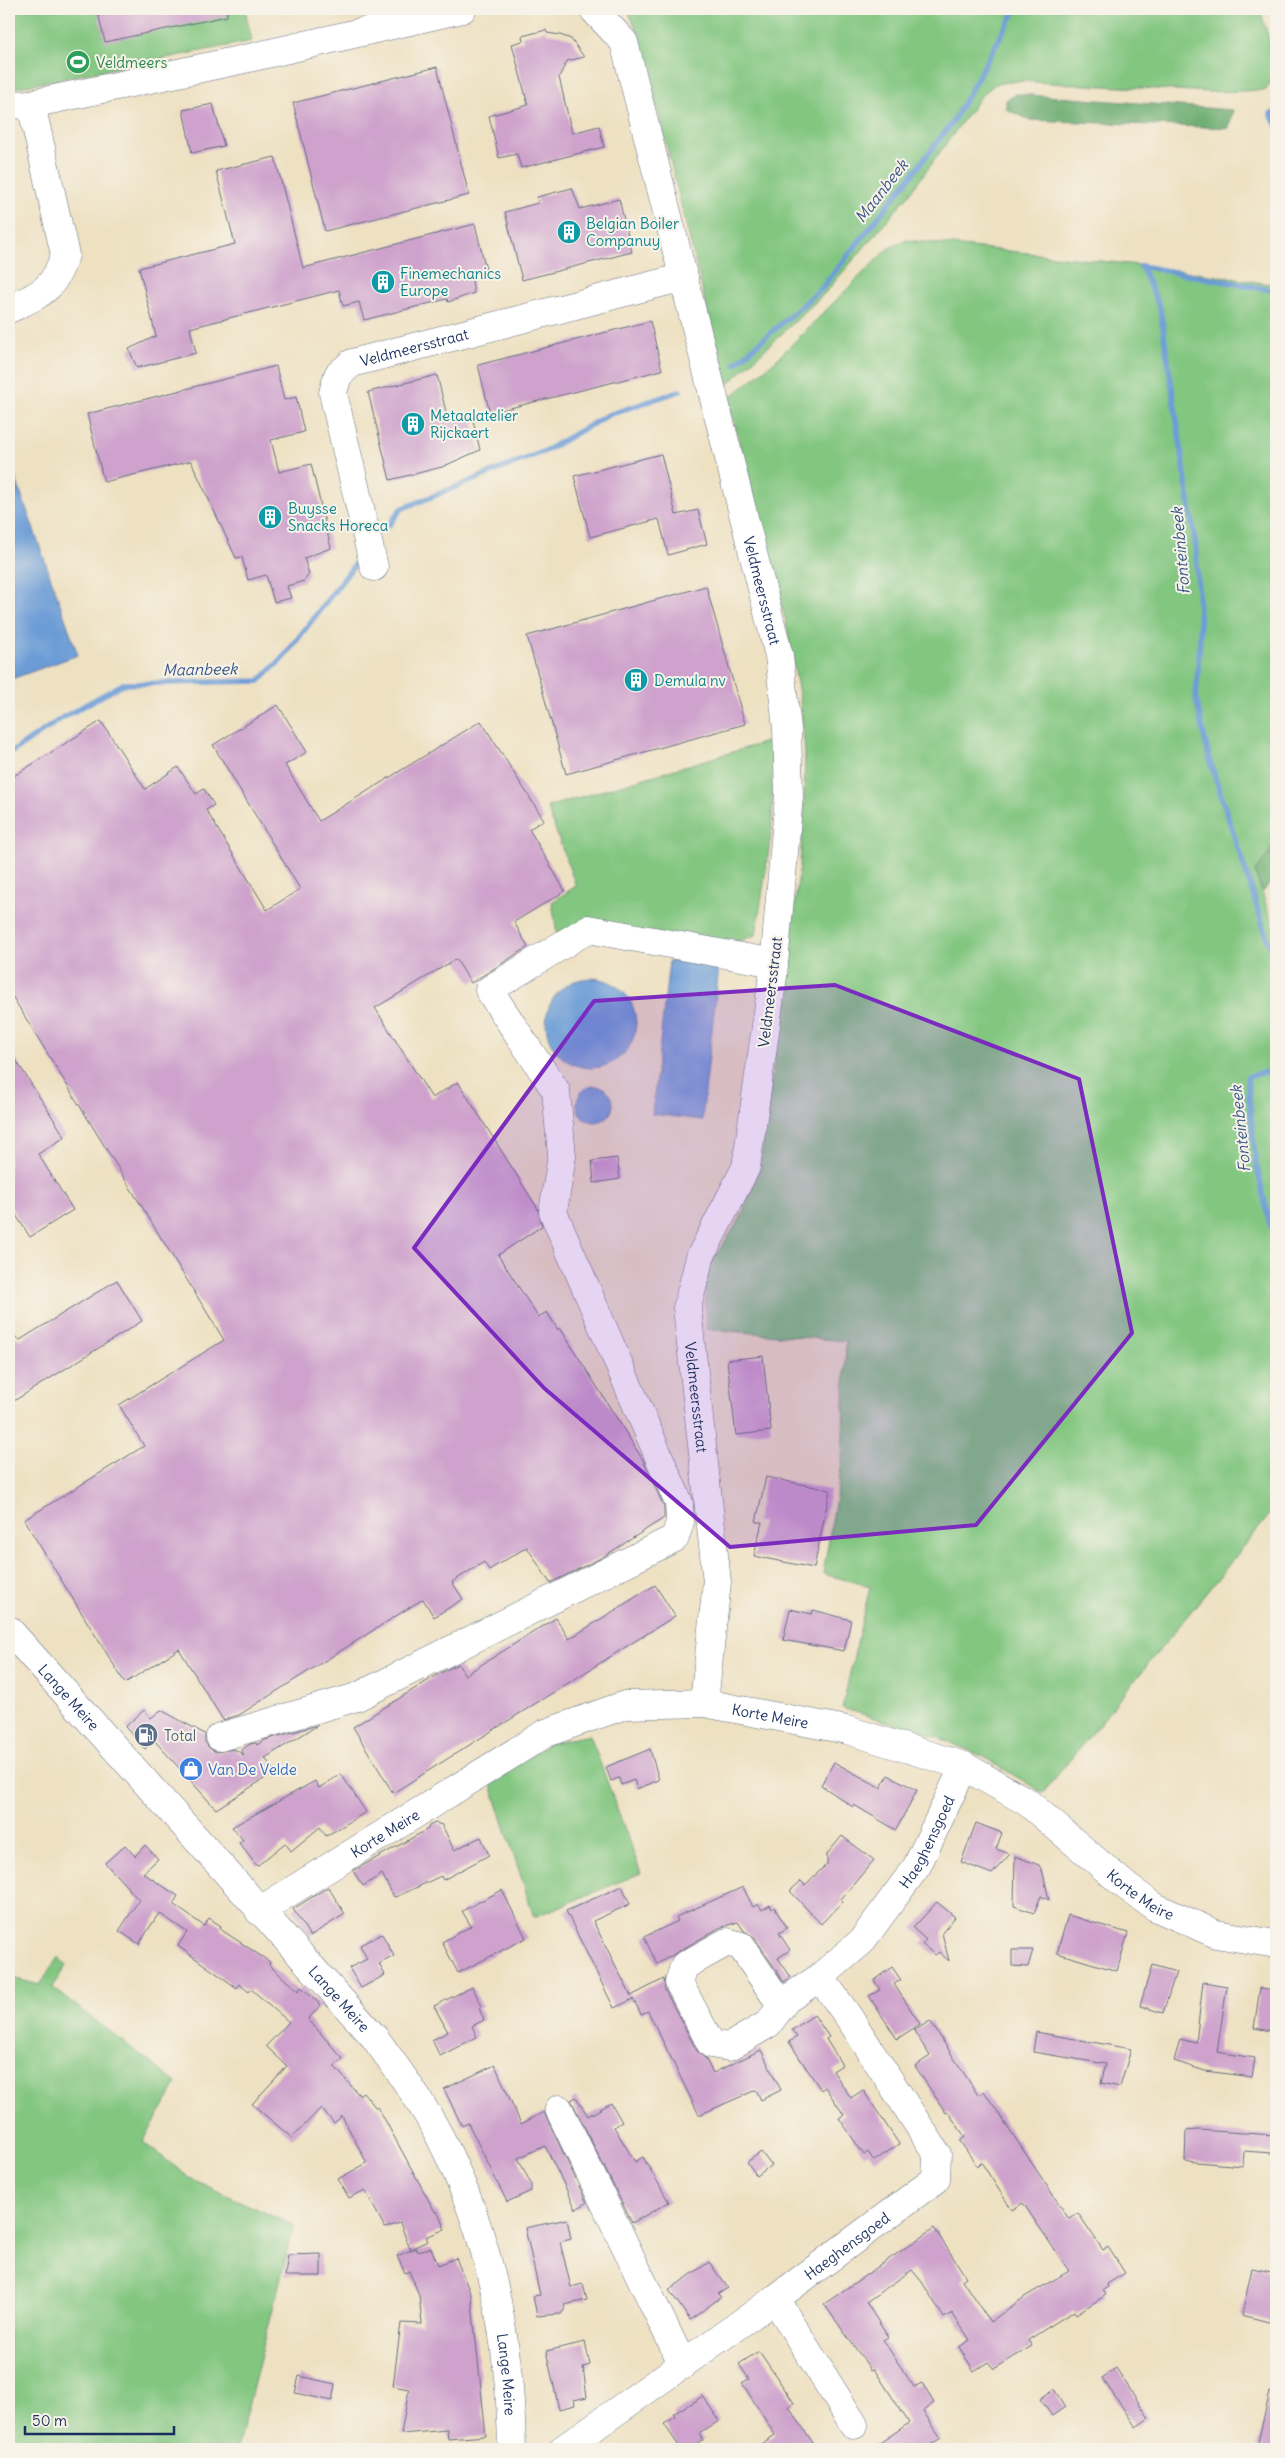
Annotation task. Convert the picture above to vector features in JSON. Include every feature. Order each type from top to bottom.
[{"type":"street","points":[[9,309],[43,293],[57,278],[65,255],[20,104],[249,58],[462,9]]},
{"type":"street","name":"Veldmeersstraat","points":[[593,9],[624,42],[779,656],[787,729],[789,796],[774,963],[746,1167],[700,1257],[687,1308],[717,1582],[704,1703]]},
{"type":"street","name":"Veldmeersstraat","points":[[374,567],[333,393],[338,375],[352,363],[684,277]]},
{"type":"street","points":[[220,1736],[357,1697],[674,1538],[680,1522],[679,1503],[553,1212],[562,1156],[556,1091],[488,990],[588,929],[774,963]]},
{"type":"street","name":"Lange Meire","points":[[9,1630],[259,1911],[375,2038],[410,2086],[439,2136],[464,2188],[482,2237],[497,2295],[511,2392],[512,2449]]},
{"type":"street","name":"Korte Meire","points":[[259,1911],[546,1733],[625,1705],[704,1703],[848,1730],[964,1766],[1027,1802],[1127,1887],[1155,1907],[1216,1934],[1276,1944]]},
{"type":"street","name":"Haeghensgoed","points":[[786,2000],[820,1977],[862,1942],[917,1866],[964,1766]]},
{"type":"street","name":"Haeghensgoed","points":[[563,2449],[775,2300],[936,2179],[937,2154],[850,2019],[820,1977]]},
{"type":"street","points":[[559,2109],[684,2365]]},
{"type":"street","points":[[775,2300],[854,2424]]},
{"type":"highlighted area","points":[[835,985],[1079,1079],[1132,1333],[976,1525],[730,1547],[544,1388],[414,1248],[594,1001]]},
{"type":"green space","name":"Veldmeers","points":[[9,9],[245,9],[252,41],[9,89]]},
{"type":"green space","points":[[627,9],[1260,9],[1269,39],[1273,71],[1271,81],[1266,90],[1209,92],[1016,81],[995,84],[981,96],[908,196],[825,293],[726,386],[639,34]]},
{"type":"green space","points":[[1016,94],[1233,110],[1229,128],[1029,120],[1006,109],[1006,100]]},
{"type":"green space","points":[[906,240],[1156,267],[1276,285],[1276,844],[1255,872],[1276,934],[1276,1226],[1272,1237],[1276,1250],[1276,1507],[1043,1793],[984,1757],[937,1737],[842,1708],[870,1586],[823,1574],[842,1463],[846,1341],[707,1329],[705,1289],[710,1264],[740,1219],[760,1168],[800,865],[804,805],[805,751],[800,700],[786,622],[728,399],[775,361],[887,249]]},
{"type":"green space","points":[[773,740],[772,829],[756,935],[727,945],[557,934],[552,902],[576,886],[547,807]]},
{"type":"green space","points":[[1276,844],[1276,875],[1263,892],[1255,872]]},
{"type":"green space","points":[[590,1735],[641,1873],[534,1917],[490,1781],[550,1743]]},
{"type":"green space","points":[[58,1956],[66,1966],[52,1987],[177,2083],[143,2142],[190,2178],[294,2226],[237,2449],[9,2449],[9,1977],[40,1985]]},
{"type":"water","points":[[9,459],[78,655],[9,680]]},
{"type":"water","points":[[669,961],[719,967],[702,1120],[652,1114]]},
{"type":"water","points":[[582,978],[600,978],[616,985],[629,998],[636,1014],[636,1032],[629,1048],[616,1061],[600,1068],[582,1068],[566,1061],[553,1048],[546,1032],[546,1014],[553,998],[566,985]]},
{"type":"water","points":[[595,1086],[608,1091],[613,1104],[608,1117],[595,1122],[582,1117],[577,1104],[582,1091]]},
{"type":"building","points":[[97,9],[227,9],[227,16],[105,42]]},
{"type":"building","points":[[546,30],[547,33],[571,39],[584,57],[567,61],[559,77],[572,133],[599,126],[604,147],[521,168],[517,154],[499,158],[489,116],[528,105],[512,44],[523,41],[522,36]]},
{"type":"building","points":[[437,67],[469,195],[325,231],[293,103]]},
{"type":"building","points":[[213,104],[224,146],[192,153],[183,110]]},
{"type":"building","points":[[275,157],[303,268],[475,224],[486,270],[471,274],[474,293],[448,302],[447,299],[364,320],[359,302],[343,306],[339,290],[190,328],[196,353],[137,368],[129,349],[156,336],[139,268],[235,244],[216,171]]},
{"type":"building","name":"Belgian Boiler Companuy","points":[[572,188],[580,209],[619,199],[632,252],[522,280],[505,212],[538,203],[537,197]]},
{"type":"building","points":[[650,321],[662,370],[490,413],[478,365]]},
{"type":"building","points":[[276,366],[284,400],[296,397],[304,432],[271,440],[279,472],[311,464],[331,548],[304,558],[309,574],[304,581],[287,586],[291,598],[274,602],[266,575],[248,580],[242,557],[236,558],[191,461],[104,482],[87,414]]},
{"type":"building","name":"Metaalatelier Rijckaert","points":[[437,375],[448,420],[471,412],[480,450],[442,467],[390,480],[368,392]]},
{"type":"building","points":[[661,454],[676,515],[698,510],[707,544],[668,555],[659,519],[590,537],[574,476]]},
{"type":"building","name":"Demula nv","points":[[706,586],[745,724],[566,774],[527,636]]},
{"type":"building","points":[[278,705],[307,752],[285,765],[319,821],[481,721],[544,820],[529,829],[565,891],[514,922],[528,947],[471,983],[456,959],[375,1008],[432,1098],[458,1082],[538,1209],[542,1226],[498,1255],[538,1317],[547,1312],[558,1330],[560,1328],[643,1460],[664,1507],[664,1518],[603,1557],[550,1583],[527,1547],[489,1570],[484,1562],[452,1582],[463,1599],[434,1617],[423,1599],[239,1715],[223,1720],[179,1649],[125,1683],[24,1520],[144,1446],[119,1405],[224,1340],[9,991],[9,779],[101,721],[145,789],[178,767],[196,794],[204,789],[214,805],[206,810],[267,910],[300,889],[213,745]]},
{"type":"building","points":[[9,1049],[65,1137],[38,1154],[73,1210],[30,1237],[9,1204]]},
{"type":"building","points":[[617,1158],[620,1179],[594,1183],[592,1161]]},
{"type":"building","points":[[117,1280],[142,1321],[9,1404],[9,1345],[11,1342],[16,1337],[20,1340]]},
{"type":"building","points":[[763,1356],[771,1431],[736,1435],[727,1360]]},
{"type":"building","points":[[766,1477],[830,1490],[814,1568],[754,1556],[762,1522],[756,1522]]},
{"type":"building","points":[[655,1585],[675,1616],[393,1793],[353,1727],[458,1664],[465,1675],[556,1618],[569,1639]]},
{"type":"building","points":[[790,1609],[812,1614],[813,1610],[851,1620],[844,1651],[783,1640]]},
{"type":"building","points":[[144,1710],[151,1718],[161,1710],[205,1734],[205,1742],[209,1748],[216,1752],[234,1749],[244,1755],[241,1750],[250,1744],[256,1743],[257,1745],[265,1740],[318,1725],[265,1758],[275,1772],[216,1809],[154,1740],[145,1749],[125,1727]]},
{"type":"building","points":[[650,1749],[659,1780],[637,1789],[634,1780],[621,1785],[619,1778],[611,1781],[606,1767]]},
{"type":"building","points":[[834,1762],[881,1788],[888,1775],[917,1790],[896,1830],[854,1805],[853,1807],[821,1785]]},
{"type":"building","points":[[341,1774],[366,1812],[326,1836],[320,1827],[291,1851],[285,1843],[257,1866],[239,1843],[243,1840],[232,1827],[315,1781],[319,1788]]},
{"type":"building","points":[[435,1823],[442,1825],[454,1850],[481,1837],[489,1855],[443,1880],[441,1876],[394,1897],[382,1874],[363,1886],[353,1871],[428,1829],[429,1826]]},
{"type":"building","points":[[976,1823],[1002,1833],[996,1849],[1010,1854],[992,1874],[961,1862]]},
{"type":"building","points":[[842,1836],[874,1860],[841,1899],[843,1901],[821,1924],[790,1891],[801,1881],[805,1885],[827,1864],[827,1854]]},
{"type":"building","points":[[125,1845],[135,1856],[145,1845],[158,1859],[143,1873],[178,1896],[173,1904],[204,1926],[209,1918],[221,1926],[220,1929],[270,1962],[269,1965],[298,1991],[301,1987],[321,2005],[308,2019],[343,2059],[334,2066],[359,2095],[363,2092],[376,2108],[378,2107],[435,2212],[437,2211],[445,2229],[426,2237],[428,2241],[410,2249],[400,2223],[385,2228],[365,2190],[349,2198],[338,2179],[367,2163],[342,2116],[334,2123],[321,2108],[292,2138],[252,2104],[287,2066],[266,2046],[289,2022],[251,1989],[249,1992],[239,1984],[237,1988],[178,1946],[187,1932],[159,1913],[139,1944],[119,1931],[139,1900],[105,1863]]},
{"type":"building","points":[[1015,1856],[1039,1865],[1043,1873],[1049,1900],[1041,1896],[1034,1913],[1014,1906]]},
{"type":"building","points":[[622,1886],[630,1904],[593,1921],[631,1996],[664,1979],[665,1990],[697,2051],[705,2058],[713,2073],[761,2050],[781,2090],[761,2100],[756,2090],[699,2115],[648,2011],[641,2014],[633,1999],[614,2008],[566,1911]]},
{"type":"building","points":[[328,1887],[345,1914],[310,1936],[293,1909]]},
{"type":"building","points":[[743,1887],[753,1907],[758,1904],[762,1910],[770,1905],[772,1909],[774,1907],[787,1928],[779,1933],[790,1950],[778,1958],[791,1977],[784,1982],[754,1937],[744,1931],[738,1922],[719,1928],[657,1964],[644,1937],[678,1921],[676,1917]]},
{"type":"building","points":[[502,1890],[526,1938],[458,1973],[442,1942],[471,1926],[462,1911]]},
{"type":"building","points":[[937,1902],[955,1917],[942,1933],[949,1961],[939,1952],[935,1955],[922,1944],[926,1940],[913,1928]]},
{"type":"building","points":[[1068,1915],[1128,1933],[1117,1971],[1057,1953]]},
{"type":"building","points":[[382,1934],[394,1956],[379,1964],[385,1975],[361,1988],[349,1968],[367,1959],[360,1945]]},
{"type":"building","points":[[1012,1950],[1033,1950],[1028,1967],[1012,1966]]},
{"type":"building","points":[[1152,1965],[1176,1972],[1163,2013],[1140,2006]]},
{"type":"building","points":[[892,1967],[901,1980],[894,1984],[920,2024],[897,2039],[869,1996],[880,1990],[874,1980]]},
{"type":"building","points":[[1203,1982],[1227,1986],[1217,2052],[1255,2058],[1252,2077],[1205,2071],[1174,2061],[1180,2039],[1196,2043]]},
{"type":"building","points":[[472,1987],[482,2006],[479,2008],[484,2020],[472,2026],[477,2037],[440,2056],[432,2040],[448,2032],[434,2006]]},
{"type":"building","points":[[1260,1988],[1276,1990],[1276,2026],[1273,2026],[1271,2031],[1254,2028]]},
{"type":"building","points":[[814,2015],[829,2037],[826,2039],[842,2065],[833,2071],[851,2098],[863,2090],[899,2144],[874,2161],[868,2152],[864,2155],[839,2118],[844,2115],[825,2087],[821,2090],[789,2042],[797,2037],[792,2030]]},
{"type":"building","points":[[930,2021],[978,2095],[984,2091],[1069,2219],[1078,2213],[1103,2250],[1108,2247],[1125,2273],[1107,2284],[1108,2287],[1103,2290],[1106,2295],[1076,2314],[1074,2311],[1028,2340],[1032,2346],[994,2369],[988,2362],[974,2371],[959,2347],[970,2340],[952,2313],[944,2318],[922,2282],[912,2270],[866,2302],[888,2337],[883,2340],[914,2387],[922,2383],[934,2403],[923,2411],[941,2438],[924,2449],[871,2449],[909,2423],[874,2369],[871,2370],[824,2304],[934,2228],[966,2277],[962,2280],[990,2322],[1026,2296],[1069,2271],[1023,2203],[1012,2210],[981,2162],[977,2166],[960,2141],[965,2137],[948,2112],[946,2113],[915,2066],[930,2056],[914,2031]]},
{"type":"building","points":[[1036,2032],[1131,2049],[1120,2087],[1101,2083],[1106,2064],[1033,2052]]},
{"type":"building","points":[[495,2065],[521,2124],[544,2112],[587,2203],[576,2209],[545,2146],[518,2158],[531,2184],[531,2191],[507,2202],[468,2123],[462,2126],[444,2089]]},
{"type":"building","points":[[576,2097],[588,2116],[611,2103],[622,2122],[614,2127],[635,2162],[643,2157],[669,2202],[632,2223],[571,2100]]},
{"type":"building","points":[[1198,2130],[1274,2135],[1272,2153],[1244,2151],[1243,2166],[1185,2161],[1186,2131]]},
{"type":"building","points":[[761,2152],[771,2165],[757,2176],[747,2162]]},
{"type":"building","points":[[567,2219],[571,2239],[560,2242],[571,2287],[583,2284],[587,2300],[564,2305],[565,2309],[561,2314],[537,2316],[533,2296],[540,2295],[525,2228]]},
{"type":"building","points":[[416,2248],[417,2251],[431,2248],[438,2265],[456,2258],[471,2295],[486,2436],[448,2439],[447,2430],[401,2434],[409,2389],[393,2386],[401,2323],[422,2324],[419,2295],[409,2271],[405,2273],[397,2256]]},
{"type":"building","points":[[321,2254],[321,2276],[285,2276],[288,2255]]},
{"type":"building","points":[[709,2262],[728,2288],[718,2294],[721,2297],[690,2320],[669,2290]]},
{"type":"building","points":[[1252,2268],[1276,2273],[1276,2324],[1242,2315]]},
{"type":"building","points":[[585,2342],[590,2365],[583,2367],[587,2397],[574,2400],[575,2405],[559,2409],[546,2351]]},
{"type":"building","points":[[759,2351],[794,2403],[789,2407],[817,2449],[753,2449],[775,2435],[742,2383],[749,2379],[739,2364]]},
{"type":"building","points":[[1116,2368],[1149,2418],[1136,2427],[1102,2378]]},
{"type":"building","points":[[299,2376],[335,2384],[332,2401],[295,2393]]},
{"type":"building","points":[[1054,2389],[1065,2407],[1052,2416],[1040,2399]]},
{"type":"building","points":[[1270,2392],[1276,2393],[1276,2449],[1257,2446]]},
{"type":"building","points":[[703,2396],[719,2421],[699,2434],[703,2440],[689,2449],[681,2449],[664,2424],[675,2417],[673,2414]]},
{"type":"waterway","name":"Maanbeek","points":[[735,364],[822,288],[904,185],[952,123],[1016,9]]},
{"type":"waterway","name":"Fonteinbeek","points":[[1276,113],[1271,114],[1276,124]]},
{"type":"waterway","name":"Fonteinbeek","points":[[1276,291],[1141,266],[1160,308],[1196,548],[1200,636],[1196,699],[1209,758],[1276,966]]},
{"type":"waterway","name":"Maanbeek","points":[[389,525],[401,509],[545,451],[608,415],[680,391]]},
{"type":"waterway","name":"Maanbeek","points":[[9,754],[62,718],[123,684],[259,681],[283,658],[355,564]]},
{"type":"waterway","name":"Fonteinbeek","points":[[1276,1069],[1247,1077],[1256,1163],[1270,1225],[1276,1234]]},
{"type":"place","name":"Veldmeers","points":[[78,62]]},
{"type":"place","name":"Belgian Boiler Companuy","points":[[569,232]]},
{"type":"place","name":"Finemechanics Europe","points":[[383,282]]},
{"type":"place","name":"Metaalatelier Rijckaert","points":[[413,424]]},
{"type":"place","name":"Buysse Snacks Horeca","points":[[270,517]]},
{"type":"place","name":"Demula nv","points":[[636,680]]},
{"type":"place","name":"Total","points":[[146,1735]]},
{"type":"place","name":"Van De Velde","points":[[191,1769]]}]
